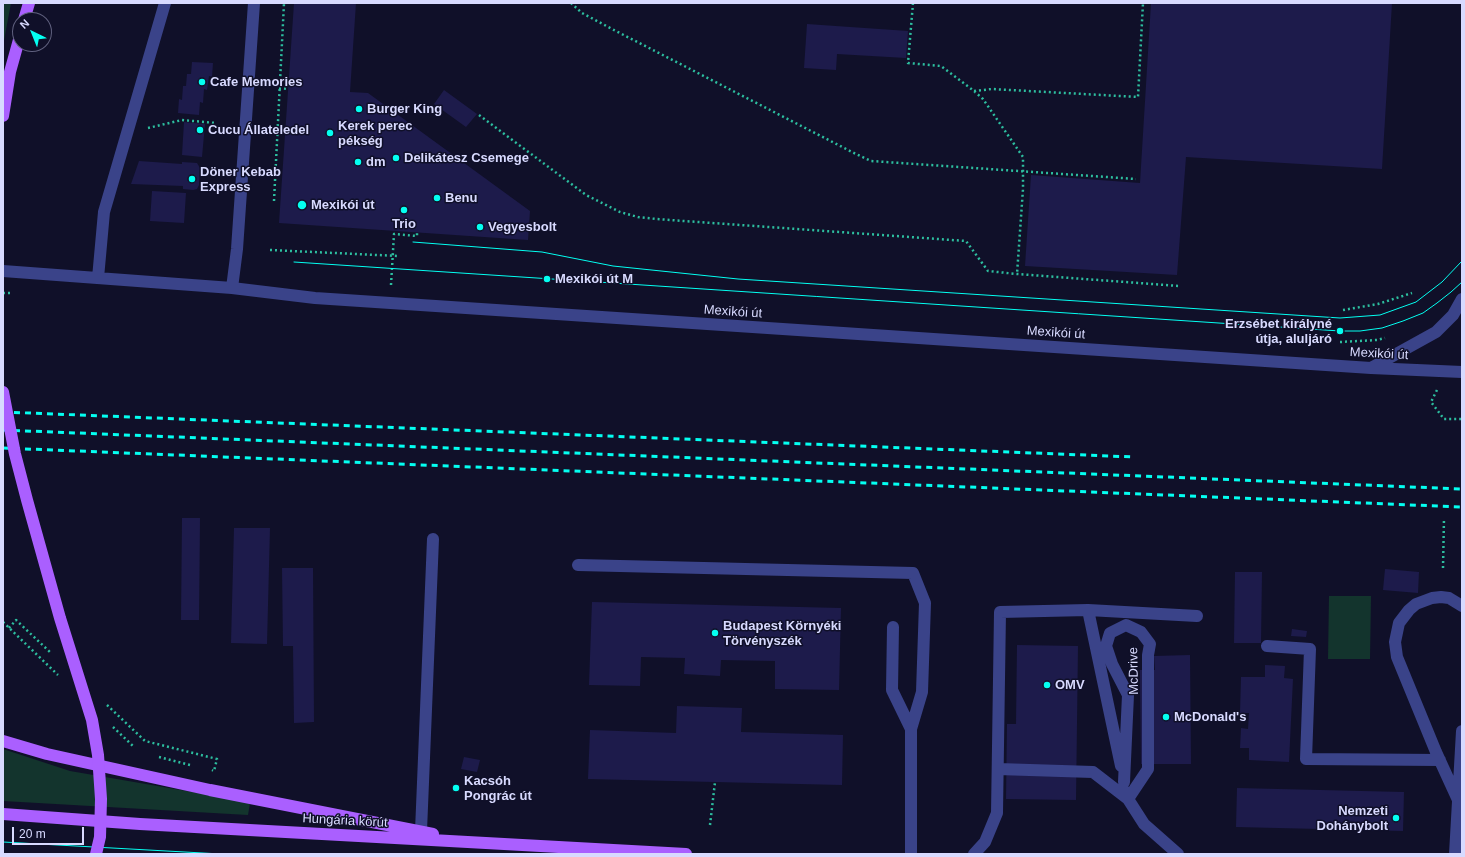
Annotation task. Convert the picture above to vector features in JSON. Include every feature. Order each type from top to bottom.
[{"type":"main road","points":[[3,116],[10,72],[16,52]]},
{"type":"main road","points":[[3,392],[27,500],[60,618],[92,720],[98,755],[100,799],[100,837],[96,854]]},
{"type":"main road","points":[[3,741],[47,754],[210,790],[479,842]]},
{"type":"main road","name":"Hungária körút","points":[[3,814],[140,824],[686,854]]},
{"type":"street","points":[[98,278],[104,212],[165,3]]},
{"type":"street","points":[[232,288],[237,249],[254,3]]},
{"type":"street","name":"Mexikói út","points":[[3,271],[232,288],[315,298],[1371,368],[1462,372]]},
{"type":"street","points":[[1371,368],[1436,332],[1453,315],[1462,299]]},
{"type":"street","points":[[421,831],[433,540]]},
{"type":"street","points":[[578,565],[913,573],[925,602],[922,692],[912,729],[911,854]]},
{"type":"street","points":[[1458,800],[1397,657],[1395,642],[1399,623],[1409,610],[1416,604],[1432,598],[1449,598],[1462,606]]},
{"type":"street","points":[[1088,610],[1128,799],[1144,824],[1178,854]]},
{"type":"street","points":[[974,854],[985,842],[997,813],[1000,612],[1088,610],[1197,616]]},
{"type":"street","name":"McDrive","points":[[1124,782],[1128,695],[1112,664],[1106,646],[1110,633],[1126,625],[1141,632],[1150,644],[1148,655],[1148,769],[1128,799]]},
{"type":"street","points":[[893,627],[892,690],[912,729]]},
{"type":"street","points":[[1267,646],[1310,649],[1306,759],[1440,760]]},
{"type":"street","points":[[1456,854],[1462,731]]},
{"type":"street","points":[[998,769],[1092,772],[1128,799]]},
{"type":"path","points":[[274,201],[284,3]]},
{"type":"path","points":[[571,3],[582,13],[612,30],[871,161],[1136,179]]},
{"type":"path","points":[[913,3],[908,64],[941,66],[974,91],[983,99],[1023,157],[1024,172],[1017,274]]},
{"type":"path","points":[[974,91],[1003,89],[1138,97],[1143,3]]},
{"type":"path","points":[[279,88],[288,89]]},
{"type":"path","points":[[479,115],[586,195],[620,212],[638,217],[966,241],[988,270],[1017,274],[1179,286]]},
{"type":"path","points":[[142,129],[182,120],[216,122]]},
{"type":"path","points":[[391,285],[394,234],[417,236],[417,232]]},
{"type":"path","points":[[270,250],[399,256]]},
{"type":"path","points":[[3,293],[10,293]]},
{"type":"path","points":[[1343,310],[1378,304],[1412,293]]},
{"type":"path","points":[[1340,342],[1377,340],[1392,336]]},
{"type":"path","points":[[1437,390],[1431,402],[1444,419],[1462,419]]},
{"type":"path","points":[[1443,568],[1444,518]]},
{"type":"path","points":[[3,622],[9,628],[16,620],[55,657]]},
{"type":"path","points":[[106,704],[145,741],[217,759],[214,771],[206,769]]},
{"type":"path","points":[[159,757],[190,765]]},
{"type":"path","points":[[710,825],[715,782]]},
{"type":"green space","points":[[3,3],[11,3],[3,46]]},
{"type":"green space","points":[[1329,596],[1371,596],[1370,659],[1328,659]]},
{"type":"green space","points":[[3,749],[70,771],[250,803],[248,815],[3,801]]},
{"type":"building","points":[[294,3],[356,3],[350,92],[368,93],[530,211],[528,240],[279,223]]},
{"type":"building","points":[[1151,3],[1392,3],[1382,169],[1186,157],[1177,275],[1025,266],[1031,175],[1140,183]]},
{"type":"building","points":[[807,24],[908,31],[906,58],[837,54],[836,70],[804,68]]},
{"type":"building","points":[[192,62],[213,63],[212,77],[209,76],[207,90],[204,89],[203,103],[200,102],[199,115],[178,113],[179,99],[182,100],[183,86],[186,86],[187,74],[191,74]]},
{"type":"building","points":[[444,90],[477,114],[466,127],[434,104]]},
{"type":"building","points":[[184,122],[205,124],[202,157],[182,155]]},
{"type":"building","points":[[139,161],[182,164],[182,162],[197,163],[200,168],[199,185],[197,189],[193,190],[183,189],[183,186],[131,184]]},
{"type":"building","points":[[152,191],[186,193],[184,223],[150,221]]},
{"type":"building","points":[[182,518],[200,518],[199,620],[181,620]]},
{"type":"building","points":[[234,528],[270,528],[267,644],[231,643]]},
{"type":"building","points":[[282,568],[313,568],[314,722],[294,723],[293,646],[283,646]]},
{"type":"building","points":[[1385,569],[1419,572],[1418,593],[1383,590]]},
{"type":"building","points":[[1235,572],[1262,572],[1261,643],[1234,643]]},
{"type":"building","name":"Budapest Környéki Törvényszék","points":[[592,602],[841,608],[839,690],[775,689],[775,661],[721,660],[720,676],[684,674],[685,658],[641,657],[640,686],[589,685]]},
{"type":"building","points":[[1292,629],[1307,631],[1306,637],[1291,636]]},
{"type":"building","name":"OMV","points":[[1017,645],[1078,646],[1076,800],[1006,799],[1007,724],[1016,724]]},
{"type":"building","name":"McDonald's","points":[[1190,655],[1191,764],[1141,764],[1140,670],[1155,670],[1154,656]]},
{"type":"building","points":[[1265,665],[1285,666],[1284,678],[1293,679],[1289,762],[1249,760],[1249,748],[1240,748],[1241,728],[1248,729],[1249,713],[1240,713],[1241,677],[1265,677]]},
{"type":"building","points":[[677,706],[742,708],[741,732],[843,735],[842,785],[588,779],[590,730],[676,733]]},
{"type":"building","points":[[464,757],[480,760],[477,772],[461,769]]},
{"type":"building","points":[[1237,788],[1404,792],[1403,831],[1236,827]]},
{"type":"tram line","points":[[413,242],[542,252],[613,266],[738,279],[1340,318],[1380,315],[1416,302],[1442,282],[1462,261]]},
{"type":"tram line","points":[[294,262],[1340,331],[1360,331],[1382,328],[1423,313],[1462,282]]},
{"type":"tram line","points":[[3,842],[221,854]]},
{"type":"railway","points":[[3,412],[1134,457]]},
{"type":"railway","points":[[3,430],[1462,489]]},
{"type":"railway","points":[[3,448],[1462,507]]},
{"type":"place","name":"Cafe Memories","points":[[202,82]]},
{"type":"place","name":"Burger King","points":[[359,109]]},
{"type":"place","name":"Cucu Állateledel","points":[[200,130]]},
{"type":"place","name":"Kerek perec pékség","points":[[330,133]]},
{"type":"place","name":"Delikátesz Csemege","points":[[396,158]]},
{"type":"place","name":"dm","points":[[358,162]]},
{"type":"place","name":"Döner Kebab Express","points":[[192,179]]},
{"type":"place","name":"Benu","points":[[437,198]]},
{"type":"place","name":"Mexikói út","points":[[302,205]]},
{"type":"place","name":"Trio","points":[[404,210]]},
{"type":"place","name":"Vegyesbolt","points":[[480,227]]},
{"type":"place","name":"Mexikói út M","points":[[547,279]]},
{"type":"place","name":"Erzsébet királyné útja, aluljáró","points":[[1340,331]]},
{"type":"place","name":"Budapest Környéki Törvényszék","points":[[715,633]]},
{"type":"place","name":"OMV","points":[[1047,685]]},
{"type":"place","name":"McDonald's","points":[[1166,717]]},
{"type":"place","name":"Kacsóh Pongrác út","points":[[456,788]]},
{"type":"place","name":"Nemzeti Dohánybolt","points":[[1396,818]]}]
